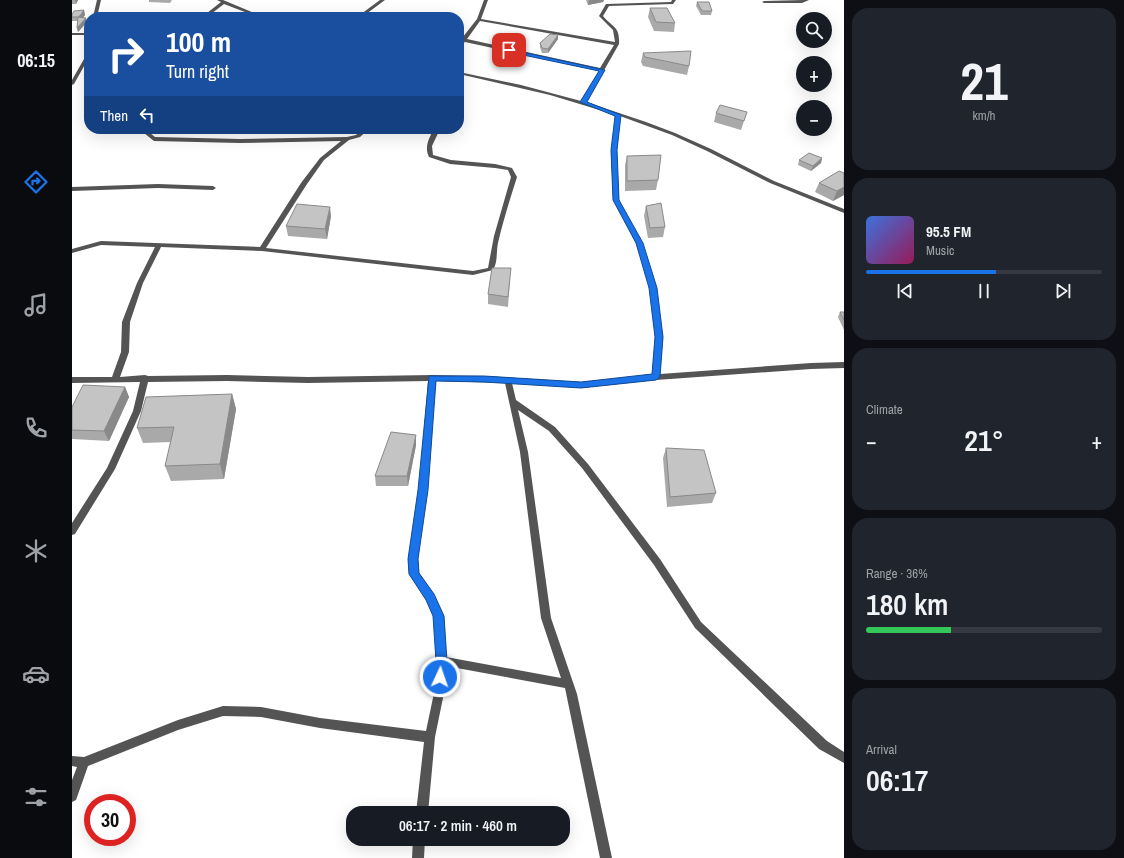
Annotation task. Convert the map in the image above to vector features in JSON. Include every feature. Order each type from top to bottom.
[{"type":"street","points":[[96,12],[99,0]]},
{"type":"street","points":[[367,12],[383,0]]},
{"type":"street","points":[[464,39],[479,20],[485,9],[486,0]]},
{"type":"street","points":[[583,102],[617,44],[618,33],[616,28],[609,25],[602,16],[608,5],[673,3],[674,0]]},
{"type":"street","points":[[764,2],[802,2],[807,0]]},
{"type":"street","points":[[209,12],[221,1],[249,12]]},
{"type":"street","points":[[479,20],[617,44]]},
{"type":"street","points":[[72,34],[84,34]]},
{"type":"street","points":[[464,40],[602,70]]},
{"type":"street","points":[[72,84],[84,64]]},
{"type":"street","points":[[464,74],[583,102],[703,147],[796,193],[844,211]]},
{"type":"street","points":[[618,115],[614,150],[616,200],[639,243],[653,288],[659,337],[656,377]]},
{"type":"street","points":[[148,134],[154,139],[240,141],[347,139],[360,134]]},
{"type":"street","points":[[72,251],[101,243],[159,245],[262,250],[473,273],[491,269],[494,261],[494,247],[514,177],[510,169],[495,166],[450,162],[431,156],[428,151],[435,134]]},
{"type":"street","points":[[262,250],[304,183],[322,159],[347,139]]},
{"type":"street","points":[[72,189],[158,186],[213,188]]},
{"type":"street","points":[[115,379],[125,352],[126,322],[140,283],[159,245]]},
{"type":"street","points":[[72,380],[145,378],[308,380],[432,378],[581,385],[656,377],[844,365]]},
{"type":"street","points":[[72,531],[112,469],[137,411],[145,378]]},
{"type":"street","points":[[423,806],[430,737],[439,693],[441,661],[439,616],[430,597],[414,574],[413,559],[423,490],[432,378]]},
{"type":"street","points":[[508,381],[524,452],[546,618],[568,684],[606,858]]},
{"type":"street","points":[[513,402],[552,429],[585,466],[657,562],[698,625],[823,745],[844,758]]},
{"type":"street","points":[[441,661],[568,684]]},
{"type":"street","points":[[72,761],[84,762],[178,725],[223,712],[261,712],[320,723],[430,737]]},
{"type":"street","points":[[72,796],[84,762]]},
{"type":"street","points":[[418,858],[419,846]]},
{"type":"building","points":[[697,2],[709,2],[712,11],[702,11]]},
{"type":"building","points":[[650,8],[667,8],[675,23],[656,22]]},
{"type":"building","points":[[84,10],[79,17],[72,17],[74,11]]},
{"type":"building","points":[[78,17],[84,18],[84,20],[77,28]]},
{"type":"building","points":[[550,34],[558,35],[548,49],[542,48],[540,43]]},
{"type":"building","points":[[691,51],[689,66],[645,57],[643,53]]},
{"type":"building","points":[[720,105],[747,112],[744,121],[716,113]]},
{"type":"building","points":[[809,153],[822,158],[813,166],[799,160]]},
{"type":"building","points":[[661,155],[658,180],[627,181],[627,156]]},
{"type":"building","points":[[839,171],[844,173],[844,187],[837,191],[819,183]]},
{"type":"building","points":[[661,203],[665,227],[650,228],[646,206]]},
{"type":"building","points":[[297,204],[330,207],[325,229],[286,226]]},
{"type":"building","points":[[492,268],[511,268],[508,297],[488,294]]},
{"type":"building","points":[[840,312],[844,312],[844,320]]},
{"type":"building","points":[[83,385],[125,387],[104,431],[72,430],[72,407]]},
{"type":"building","points":[[232,394],[220,464],[165,466],[174,427],[137,428],[146,397]]},
{"type":"building","points":[[391,432],[416,435],[407,476],[375,476]]},
{"type":"building","points":[[666,448],[704,450],[716,493],[670,497]]},
{"type":"route","points":[[440,677],[441,661],[439,616],[430,597],[414,574],[413,559],[423,490],[432,378],[484,379],[529,383],[581,385],[656,377],[659,337],[653,288],[639,243],[616,200],[614,150],[618,115],[583,102],[602,70],[509,50]]}]
